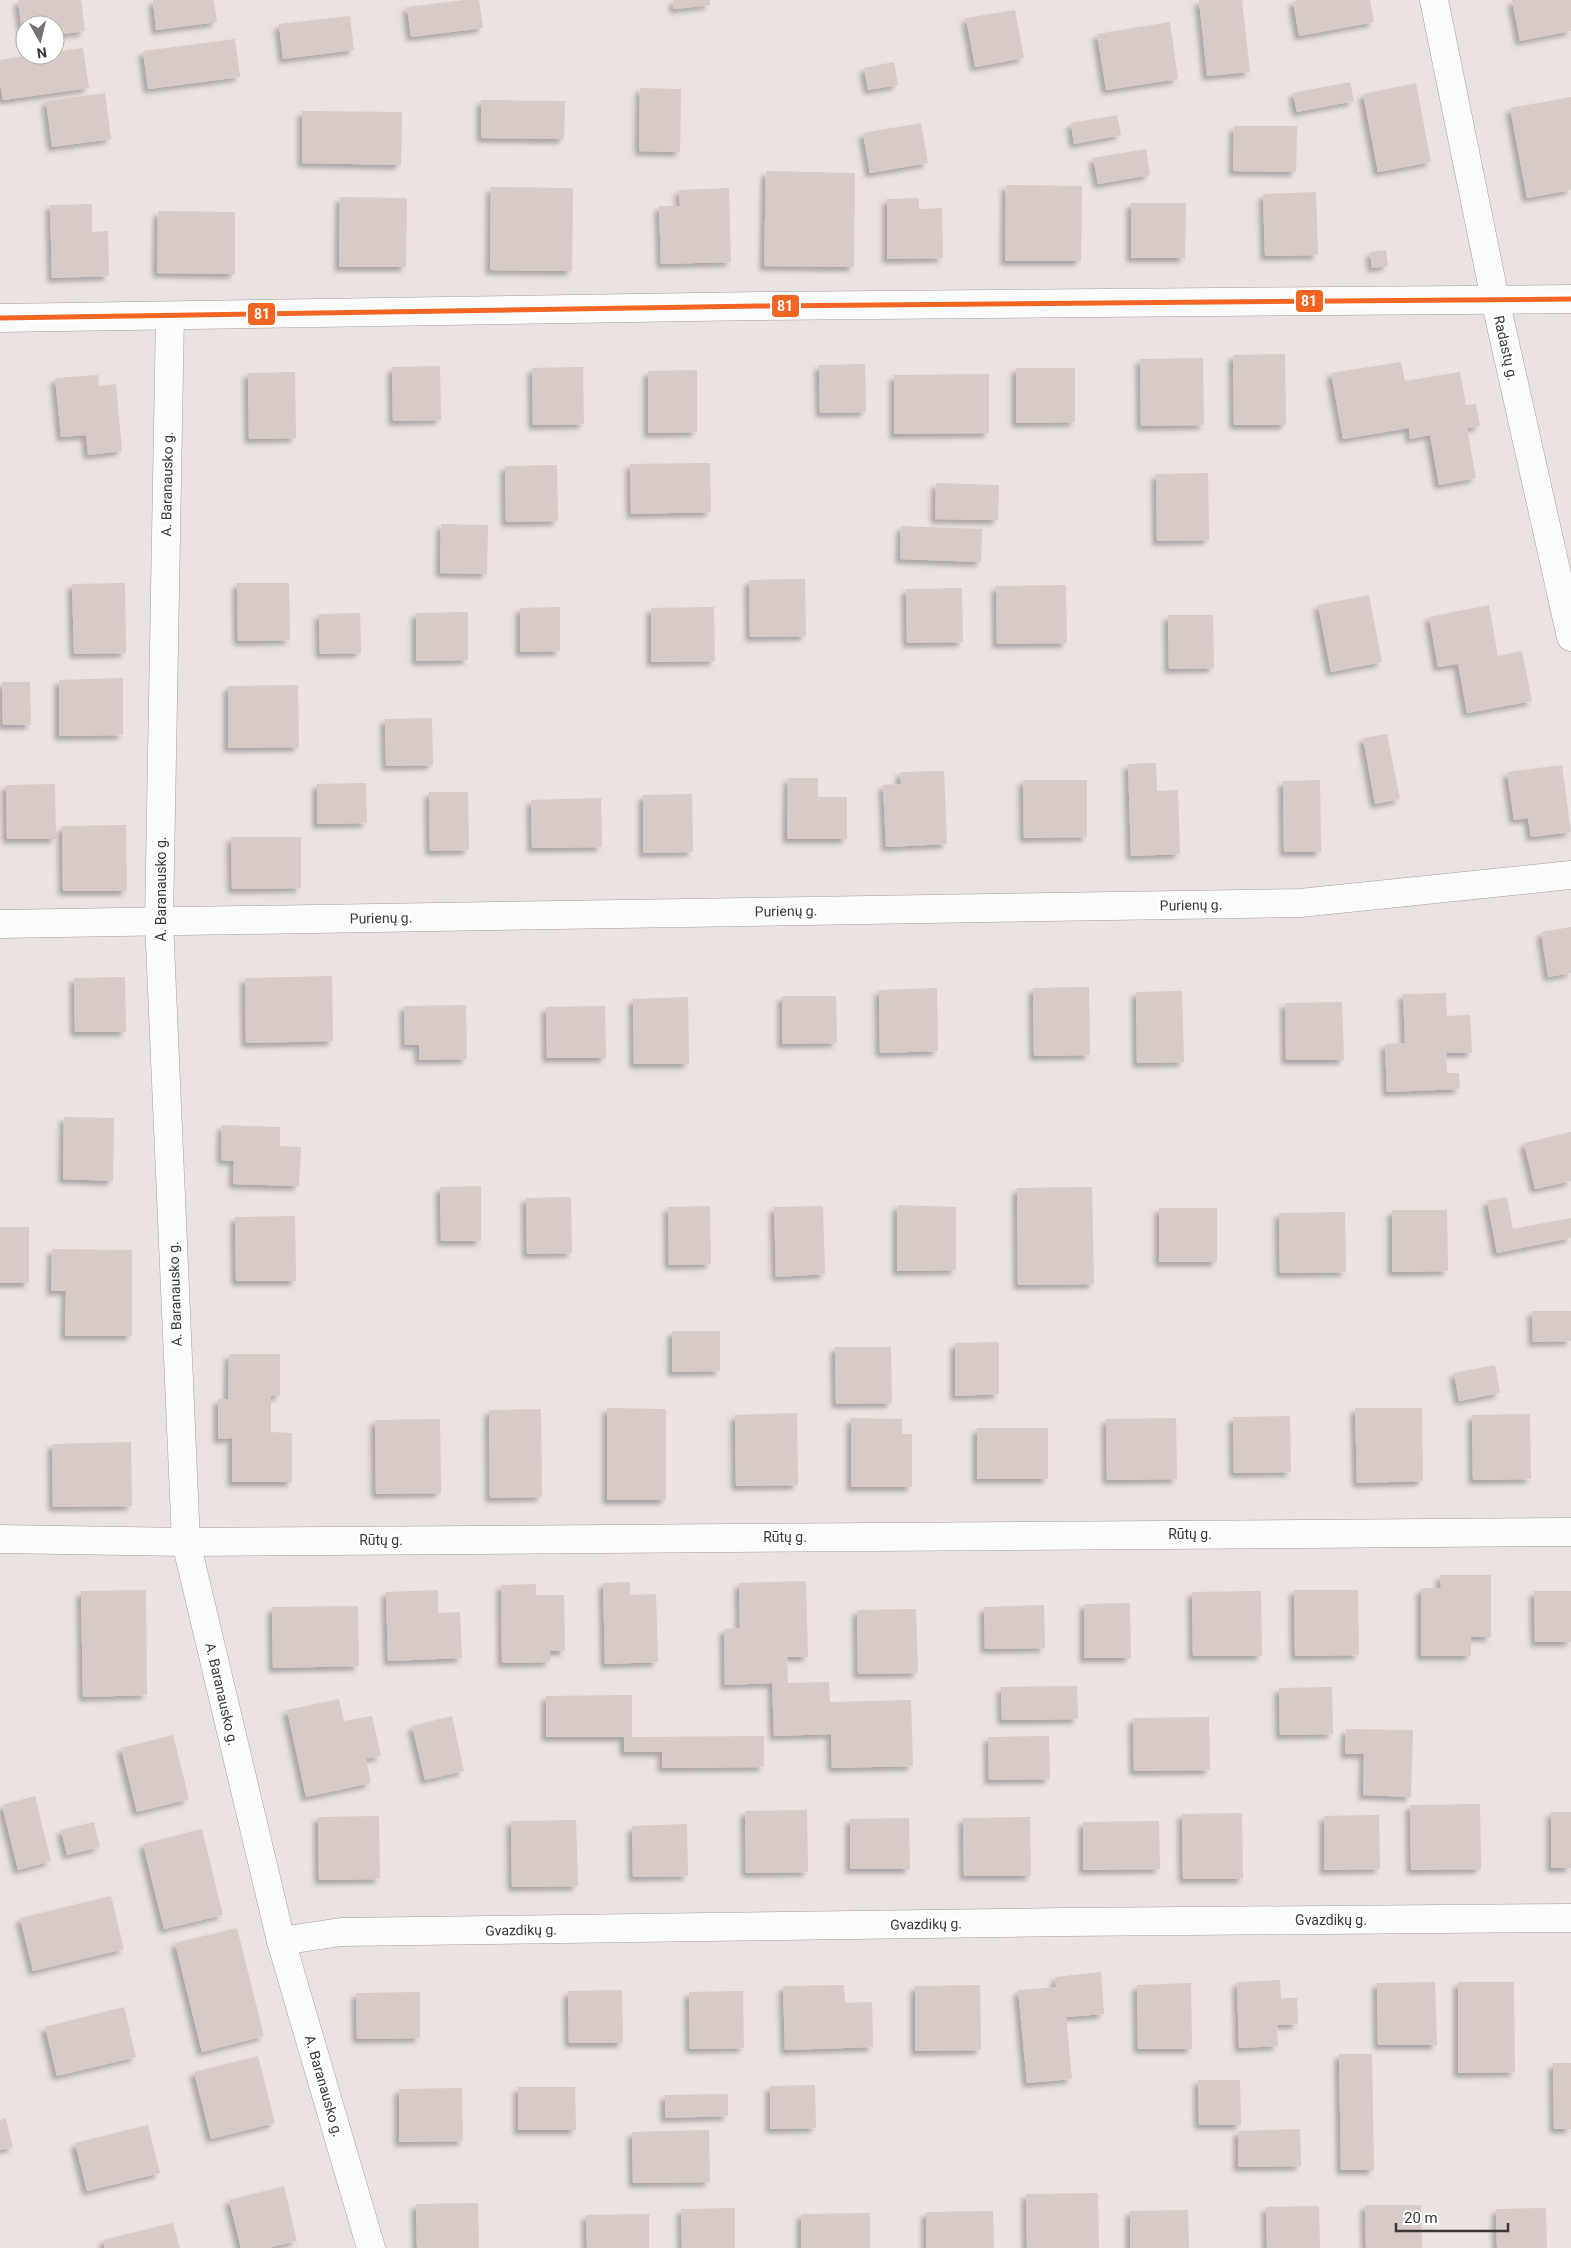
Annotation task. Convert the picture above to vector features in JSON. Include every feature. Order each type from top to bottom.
[{"type":"street","name":"Radastų g.","points":[[1434,0],[1495,299],[1571,637]]},
{"type":"street","points":[[0,318],[748,306],[1571,299]]},
{"type":"street","name":"A. Baranausko g.","points":[[170,316],[159,922],[186,1542],[281,1941],[371,2248]]},
{"type":"street","name":"Purienų g.","points":[[0,924],[1300,903],[1571,875]]},
{"type":"street","name":"Rūtų g.","points":[[0,1539],[186,1542],[1571,1532]]},
{"type":"street","name":"Gvazdikų g.","points":[[281,1941],[341,1932],[1067,1922],[1571,1918]]},
{"type":"building","points":[[18,0],[81,0],[85,31],[65,34],[65,15],[20,15]]},
{"type":"building","points":[[153,0],[214,0],[217,22],[156,30]]},
{"type":"building","points":[[479,0],[483,28],[411,37],[407,7]]},
{"type":"building","points":[[673,0],[710,0],[710,5],[674,9]]},
{"type":"building","points":[[1199,0],[1242,0],[1250,72],[1207,76]]},
{"type":"building","points":[[1370,0],[1374,22],[1299,36],[1293,1]]},
{"type":"building","points":[[1512,0],[1571,0],[1571,31],[1520,41]]},
{"type":"building","points":[[1015,10],[1024,58],[975,67],[966,18]]},
{"type":"building","points":[[350,16],[354,50],[283,59],[279,24]]},
{"type":"building","points":[[1170,22],[1178,79],[1106,90],[1097,34]]},
{"type":"building","points":[[235,39],[240,77],[148,89],[143,51]]},
{"type":"building","points":[[83,48],[89,88],[3,100],[0,83],[0,60],[15,58],[15,65],[65,65],[65,51]]},
{"type":"building","points":[[894,62],[898,85],[868,90],[864,68]]},
{"type":"building","points":[[1350,82],[1354,101],[1297,112],[1293,93]]},
{"type":"building","points":[[1416,83],[1431,162],[1378,172],[1363,94]]},
{"type":"building","points":[[640,88],[681,89],[680,152],[639,151]]},
{"type":"building","points":[[105,93],[111,139],[52,147],[46,101]]},
{"type":"building","points":[[1571,97],[1571,190],[1527,198],[1510,108]]},
{"type":"building","points":[[481,100],[565,101],[564,139],[481,138]]},
{"type":"building","points":[[302,111],[402,112],[401,165],[302,163]]},
{"type":"building","points":[[1117,115],[1121,135],[1074,144],[1071,123]]},
{"type":"building","points":[[921,123],[928,163],[870,173],[863,133]]},
{"type":"building","points":[[1234,126],[1297,126],[1296,172],[1233,171]]},
{"type":"building","points":[[1146,149],[1150,175],[1098,184],[1093,158]]},
{"type":"building","points":[[766,171],[855,173],[854,267],[764,266]]},
{"type":"building","points":[[1006,185],[1082,186],[1081,261],[1005,261]]},
{"type":"building","points":[[491,187],[573,188],[572,271],[490,270]]},
{"type":"building","points":[[729,188],[731,262],[661,264],[659,206],[680,206],[679,190]]},
{"type":"building","points":[[1316,192],[1318,255],[1265,256],[1263,194]]},
{"type":"building","points":[[340,197],[407,198],[406,267],[339,267]]},
{"type":"building","points":[[919,198],[919,209],[942,208],[943,258],[887,259],[887,199]]},
{"type":"building","points":[[1131,203],[1186,203],[1185,258],[1131,258]]},
{"type":"building","points":[[92,204],[92,232],[108,231],[109,276],[52,278],[50,205]]},
{"type":"building","points":[[158,211],[235,212],[235,274],[157,273]]},
{"type":"building","points":[[1386,250],[1388,266],[1372,268],[1370,252]]},
{"type":"building","points":[[1285,354],[1286,425],[1234,425],[1233,355]]},
{"type":"building","points":[[1203,358],[1204,425],[1141,426],[1140,359]]},
{"type":"building","points":[[1401,362],[1405,381],[1460,372],[1466,405],[1476,404],[1480,426],[1467,428],[1476,478],[1439,485],[1430,435],[1410,439],[1409,428],[1343,439],[1331,373]]},
{"type":"building","points":[[865,364],[866,412],[820,413],[819,365]]},
{"type":"building","points":[[440,366],[441,420],[393,421],[392,367]]},
{"type":"building","points":[[583,367],[584,424],[533,425],[532,368]]},
{"type":"building","points":[[1016,368],[1075,368],[1075,422],[1016,423]]},
{"type":"building","points":[[697,370],[697,432],[648,433],[648,371]]},
{"type":"building","points":[[295,372],[296,438],[249,439],[248,373]]},
{"type":"building","points":[[989,374],[989,433],[894,434],[894,375]]},
{"type":"building","points":[[98,375],[99,386],[116,384],[122,451],[88,455],[86,435],[61,437],[55,378]]},
{"type":"building","points":[[710,463],[711,512],[631,514],[630,464]]},
{"type":"building","points":[[557,465],[558,521],[506,522],[505,466]]},
{"type":"building","points":[[1208,473],[1209,540],[1157,541],[1156,474]]},
{"type":"building","points":[[936,483],[999,485],[998,520],[935,519]]},
{"type":"building","points":[[441,524],[488,525],[487,574],[440,573]]},
{"type":"building","points":[[901,526],[982,529],[981,562],[900,559]]},
{"type":"building","points":[[805,579],[806,636],[750,637],[749,580]]},
{"type":"building","points":[[125,583],[126,653],[74,654],[72,584]]},
{"type":"building","points":[[237,583],[289,583],[290,640],[238,641]]},
{"type":"building","points":[[1066,585],[1067,643],[997,644],[996,586]]},
{"type":"building","points":[[962,588],[963,642],[907,643],[906,589]]},
{"type":"building","points":[[1369,595],[1382,662],[1331,672],[1318,605]]},
{"type":"building","points":[[1489,605],[1498,656],[1522,651],[1532,701],[1467,713],[1458,664],[1438,667],[1429,617]]},
{"type":"building","points":[[560,607],[560,651],[520,652],[520,608]]},
{"type":"building","points":[[714,607],[715,661],[651,662],[651,608]]},
{"type":"building","points":[[468,612],[468,660],[416,661],[416,613]]},
{"type":"building","points":[[360,613],[361,653],[320,654],[319,614]]},
{"type":"building","points":[[1168,615],[1213,615],[1214,668],[1169,669]]},
{"type":"building","points":[[123,678],[123,735],[59,736],[59,680]]},
{"type":"building","points":[[2,682],[30,682],[31,725],[3,725]]},
{"type":"building","points":[[298,685],[299,747],[228,748],[228,686]]},
{"type":"building","points":[[432,718],[433,765],[386,766],[385,719]]},
{"type":"building","points":[[1387,734],[1400,799],[1375,804],[1363,738]]},
{"type":"building","points":[[1156,763],[1157,791],[1178,790],[1180,854],[1131,856],[1128,764]]},
{"type":"building","points":[[1562,765],[1571,832],[1531,837],[1528,818],[1514,820],[1507,772]]},
{"type":"building","points":[[944,771],[947,844],[886,847],[883,785],[901,784],[900,772]]},
{"type":"building","points":[[788,778],[818,778],[818,797],[847,797],[847,839],[787,839]]},
{"type":"building","points":[[1023,780],[1087,780],[1087,837],[1024,838]]},
{"type":"building","points":[[1320,780],[1321,852],[1284,852],[1283,781]]},
{"type":"building","points":[[366,783],[367,823],[317,824],[317,784]]},
{"type":"building","points":[[55,784],[56,839],[7,839],[6,785]]},
{"type":"building","points":[[429,792],[468,792],[469,850],[430,851]]},
{"type":"building","points":[[692,794],[693,852],[643,853],[643,795]]},
{"type":"building","points":[[601,798],[602,847],[532,848],[531,800]]},
{"type":"building","points":[[126,825],[127,891],[63,891],[62,826]]},
{"type":"building","points":[[231,837],[301,837],[301,888],[232,889]]},
{"type":"building","points":[[1571,927],[1571,973],[1548,977],[1541,932]]},
{"type":"building","points":[[332,976],[333,1041],[246,1043],[245,978]]},
{"type":"building","points":[[125,977],[126,1032],[75,1032],[74,978]]},
{"type":"building","points":[[1089,987],[1090,1055],[1034,1056],[1033,988]]},
{"type":"building","points":[[937,988],[938,1051],[880,1053],[879,990]]},
{"type":"building","points":[[1182,991],[1184,1062],[1137,1063],[1136,992]]},
{"type":"building","points":[[1446,993],[1447,1016],[1470,1015],[1472,1053],[1446,1053],[1447,1073],[1459,1073],[1460,1089],[1387,1092],[1385,1044],[1405,1043],[1403,994]]},
{"type":"building","points":[[782,996],[836,996],[837,1043],[782,1044]]},
{"type":"building","points":[[688,997],[689,1064],[634,1064],[633,999]]},
{"type":"building","points":[[1342,1002],[1344,1060],[1286,1060],[1285,1003]]},
{"type":"building","points":[[466,1005],[467,1059],[419,1060],[419,1045],[405,1045],[404,1006]]},
{"type":"building","points":[[605,1006],[606,1058],[547,1058],[546,1007]]},
{"type":"building","points":[[64,1117],[114,1118],[113,1181],[63,1179]]},
{"type":"building","points":[[222,1125],[280,1127],[280,1146],[301,1147],[299,1186],[233,1184],[234,1161],[221,1160]]},
{"type":"building","points":[[1571,1132],[1571,1181],[1535,1189],[1524,1143]]},
{"type":"building","points":[[481,1186],[481,1241],[441,1241],[440,1187]]},
{"type":"building","points":[[1092,1187],[1094,1284],[1018,1285],[1017,1188]]},
{"type":"building","points":[[571,1197],[572,1253],[527,1254],[526,1198]]},
{"type":"building","points":[[1507,1197],[1513,1229],[1571,1218],[1571,1238],[1497,1253],[1487,1201]]},
{"type":"building","points":[[897,1205],[956,1207],[956,1270],[897,1271]]},
{"type":"building","points":[[710,1206],[711,1264],[669,1265],[668,1207]]},
{"type":"building","points":[[823,1206],[825,1274],[776,1277],[774,1207]]},
{"type":"building","points":[[1159,1208],[1217,1208],[1217,1262],[1159,1262]]},
{"type":"building","points":[[1392,1210],[1447,1210],[1448,1271],[1392,1272]]},
{"type":"building","points":[[1345,1212],[1346,1272],[1280,1273],[1279,1213]]},
{"type":"building","points":[[295,1216],[296,1281],[236,1281],[235,1217]]},
{"type":"building","points":[[0,1227],[29,1227],[29,1283],[0,1283]]},
{"type":"building","points":[[52,1249],[132,1250],[132,1336],[65,1336],[66,1291],[51,1291]]},
{"type":"building","points":[[1532,1311],[1571,1311],[1571,1341],[1533,1342]]},
{"type":"building","points":[[672,1331],[720,1331],[720,1371],[672,1372]]},
{"type":"building","points":[[999,1342],[999,1394],[955,1396],[955,1343]]},
{"type":"building","points":[[835,1347],[891,1347],[892,1403],[836,1404]]},
{"type":"building","points":[[229,1354],[280,1354],[280,1396],[271,1396],[271,1432],[292,1433],[292,1482],[232,1482],[232,1438],[218,1439],[218,1399],[228,1399]]},
{"type":"building","points":[[1495,1365],[1500,1393],[1459,1401],[1454,1373]]},
{"type":"building","points":[[607,1408],[666,1409],[666,1500],[607,1500]]},
{"type":"building","points":[[1355,1408],[1422,1408],[1423,1481],[1357,1483]]},
{"type":"building","points":[[541,1409],[542,1497],[490,1498],[489,1410]]},
{"type":"building","points":[[797,1413],[798,1485],[736,1486],[735,1415]]},
{"type":"building","points":[[1530,1414],[1531,1479],[1473,1480],[1472,1415]]},
{"type":"building","points":[[1290,1416],[1291,1472],[1234,1473],[1233,1417]]},
{"type":"building","points":[[851,1418],[902,1419],[902,1434],[912,1434],[912,1487],[851,1487]]},
{"type":"building","points":[[1176,1418],[1177,1479],[1107,1480],[1106,1419]]},
{"type":"building","points":[[440,1419],[441,1493],[376,1494],[375,1420]]},
{"type":"building","points":[[977,1428],[1048,1428],[1048,1479],[977,1479]]},
{"type":"building","points":[[131,1442],[132,1506],[53,1507],[52,1444]]},
{"type":"building","points":[[1440,1575],[1491,1575],[1491,1637],[1471,1637],[1471,1656],[1421,1656],[1421,1588],[1441,1588]]},
{"type":"building","points":[[806,1581],[808,1657],[787,1657],[788,1683],[829,1682],[830,1702],[911,1700],[913,1766],[832,1768],[831,1734],[774,1736],[772,1683],[725,1685],[724,1629],[740,1628],[739,1583]]},
{"type":"building","points":[[630,1582],[630,1595],[656,1594],[658,1662],[605,1664],[603,1583]]},
{"type":"building","points":[[536,1584],[536,1595],[564,1595],[565,1651],[550,1651],[550,1662],[502,1663],[501,1585]]},
{"type":"building","points":[[146,1590],[147,1695],[83,1697],[81,1591]]},
{"type":"building","points":[[438,1590],[438,1613],[460,1612],[462,1658],[388,1661],[386,1592]]},
{"type":"building","points":[[1294,1590],[1358,1590],[1359,1655],[1295,1656]]},
{"type":"building","points":[[1261,1591],[1262,1656],[1193,1656],[1192,1592]]},
{"type":"building","points":[[1534,1591],[1571,1591],[1571,1642],[1535,1642]]},
{"type":"building","points":[[1130,1603],[1131,1658],[1084,1658],[1084,1604]]},
{"type":"building","points":[[1044,1605],[1045,1648],[985,1649],[984,1607]]},
{"type":"building","points":[[358,1606],[359,1666],[273,1668],[272,1607]]},
{"type":"building","points":[[916,1609],[918,1673],[858,1674],[857,1610]]},
{"type":"building","points":[[1077,1686],[1078,1719],[1002,1720],[1001,1687]]},
{"type":"building","points":[[1332,1687],[1333,1734],[1280,1735],[1279,1688]]},
{"type":"building","points":[[632,1695],[632,1737],[764,1736],[764,1767],[662,1768],[662,1752],[624,1752],[624,1737],[546,1737],[546,1696]]},
{"type":"building","points":[[339,1699],[344,1721],[372,1716],[381,1756],[366,1759],[371,1783],[306,1797],[287,1710]]},
{"type":"building","points":[[452,1716],[464,1771],[425,1780],[412,1726]]},
{"type":"building","points":[[1209,1717],[1210,1770],[1134,1771],[1133,1718]]},
{"type":"building","points":[[1346,1729],[1413,1730],[1411,1797],[1363,1795],[1364,1754],[1345,1754]]},
{"type":"building","points":[[173,1735],[189,1799],[137,1812],[121,1748]]},
{"type":"building","points":[[1049,1736],[1050,1779],[989,1780],[988,1737]]},
{"type":"building","points":[[35,1796],[51,1861],[18,1870],[2,1805]]},
{"type":"building","points":[[1480,1804],[1481,1869],[1411,1870],[1410,1805]]},
{"type":"building","points":[[807,1810],[808,1872],[746,1873],[745,1811]]},
{"type":"building","points":[[1551,1812],[1571,1812],[1571,1868],[1551,1868]]},
{"type":"building","points":[[1242,1813],[1243,1879],[1183,1879],[1182,1814]]},
{"type":"building","points":[[1379,1815],[1380,1869],[1324,1870],[1324,1816]]},
{"type":"building","points":[[379,1816],[380,1879],[319,1880],[318,1817]]},
{"type":"building","points":[[1030,1817],[1031,1876],[964,1876],[963,1818]]},
{"type":"building","points":[[909,1818],[910,1869],[850,1869],[850,1819]]},
{"type":"building","points":[[576,1820],[578,1886],[512,1887],[511,1821]]},
{"type":"building","points":[[1159,1821],[1160,1869],[1083,1870],[1083,1822]]},
{"type":"building","points":[[94,1822],[100,1847],[67,1855],[61,1830]]},
{"type":"building","points":[[687,1824],[688,1876],[633,1877],[632,1826]]},
{"type":"building","points":[[202,1829],[223,1915],[164,1929],[143,1844]]},
{"type":"building","points":[[111,1896],[124,1949],[33,1971],[20,1918]]},
{"type":"building","points":[[237,1928],[264,2036],[202,2052],[175,1943]]},
{"type":"building","points":[[1101,1972],[1104,2014],[1066,2017],[1072,2079],[1027,2083],[1018,1990],[1056,1987],[1055,1977]]},
{"type":"building","points":[[1280,1980],[1281,1998],[1297,1998],[1298,2024],[1277,2025],[1278,2046],[1239,2048],[1237,1982]]},
{"type":"building","points":[[1435,1982],[1437,2045],[1378,2045],[1377,1983]]},
{"type":"building","points":[[1458,1982],[1514,1982],[1515,2072],[1458,2073]]},
{"type":"building","points":[[1191,1983],[1192,2049],[1138,2049],[1137,1985]]},
{"type":"building","points":[[844,1985],[845,2003],[872,2002],[873,2047],[785,2050],[783,1986]]},
{"type":"building","points":[[980,1985],[981,2050],[915,2051],[915,1986]]},
{"type":"building","points":[[622,1990],[623,2043],[569,2043],[568,1991]]},
{"type":"building","points":[[743,1991],[744,2048],[690,2049],[689,1992]]},
{"type":"building","points":[[420,1992],[420,2038],[357,2039],[356,1993]]},
{"type":"building","points":[[124,2007],[136,2057],[57,2076],[45,2027]]},
{"type":"building","points":[[1339,2054],[1372,2054],[1374,2170],[1341,2170]]},
{"type":"building","points":[[258,2056],[275,2123],[211,2139],[194,2072]]},
{"type":"building","points":[[1553,2063],[1571,2063],[1571,2129],[1554,2129]]},
{"type":"building","points":[[1198,2080],[1240,2080],[1241,2125],[1199,2125]]},
{"type":"building","points":[[815,2085],[816,2128],[770,2129],[770,2086]]},
{"type":"building","points":[[518,2087],[575,2087],[576,2130],[518,2130]]},
{"type":"building","points":[[462,2088],[463,2141],[399,2142],[399,2089]]},
{"type":"building","points":[[728,2094],[728,2116],[665,2118],[665,2095]]},
{"type":"building","points":[[6,2118],[13,2147],[0,2150],[0,2120]]},
{"type":"building","points":[[148,2125],[160,2173],[87,2191],[75,2143]]},
{"type":"building","points":[[1300,2129],[1301,2166],[1238,2167],[1238,2131]]},
{"type":"building","points":[[709,2130],[710,2182],[633,2183],[632,2132]]},
{"type":"building","points":[[284,2186],[297,2241],[268,2248],[241,2248],[229,2200]]},
{"type":"building","points":[[1098,2193],[1099,2248],[1027,2248],[1026,2194]]},
{"type":"building","points":[[478,2203],[479,2248],[417,2248],[416,2204]]},
{"type":"building","points":[[1365,2205],[1421,2205],[1422,2248],[1366,2248]]},
{"type":"building","points":[[1319,2206],[1320,2248],[1267,2248],[1266,2207]]},
{"type":"building","points":[[735,2208],[735,2248],[682,2248],[681,2209]]},
{"type":"building","points":[[1546,2208],[1547,2248],[1497,2248],[1496,2209]]},
{"type":"building","points":[[1188,2210],[1189,2248],[1130,2248],[1130,2211]]},
{"type":"building","points":[[993,2211],[994,2248],[926,2248],[926,2212]]},
{"type":"building","points":[[870,2213],[870,2248],[801,2248],[801,2214]]},
{"type":"building","points":[[649,2214],[649,2248],[587,2248],[586,2215]]},
{"type":"building","points":[[173,2223],[180,2248],[105,2248],[103,2240]]},
{"type":"transit line","name":"81","points":[[0,318],[758,306],[1571,299]]}]
